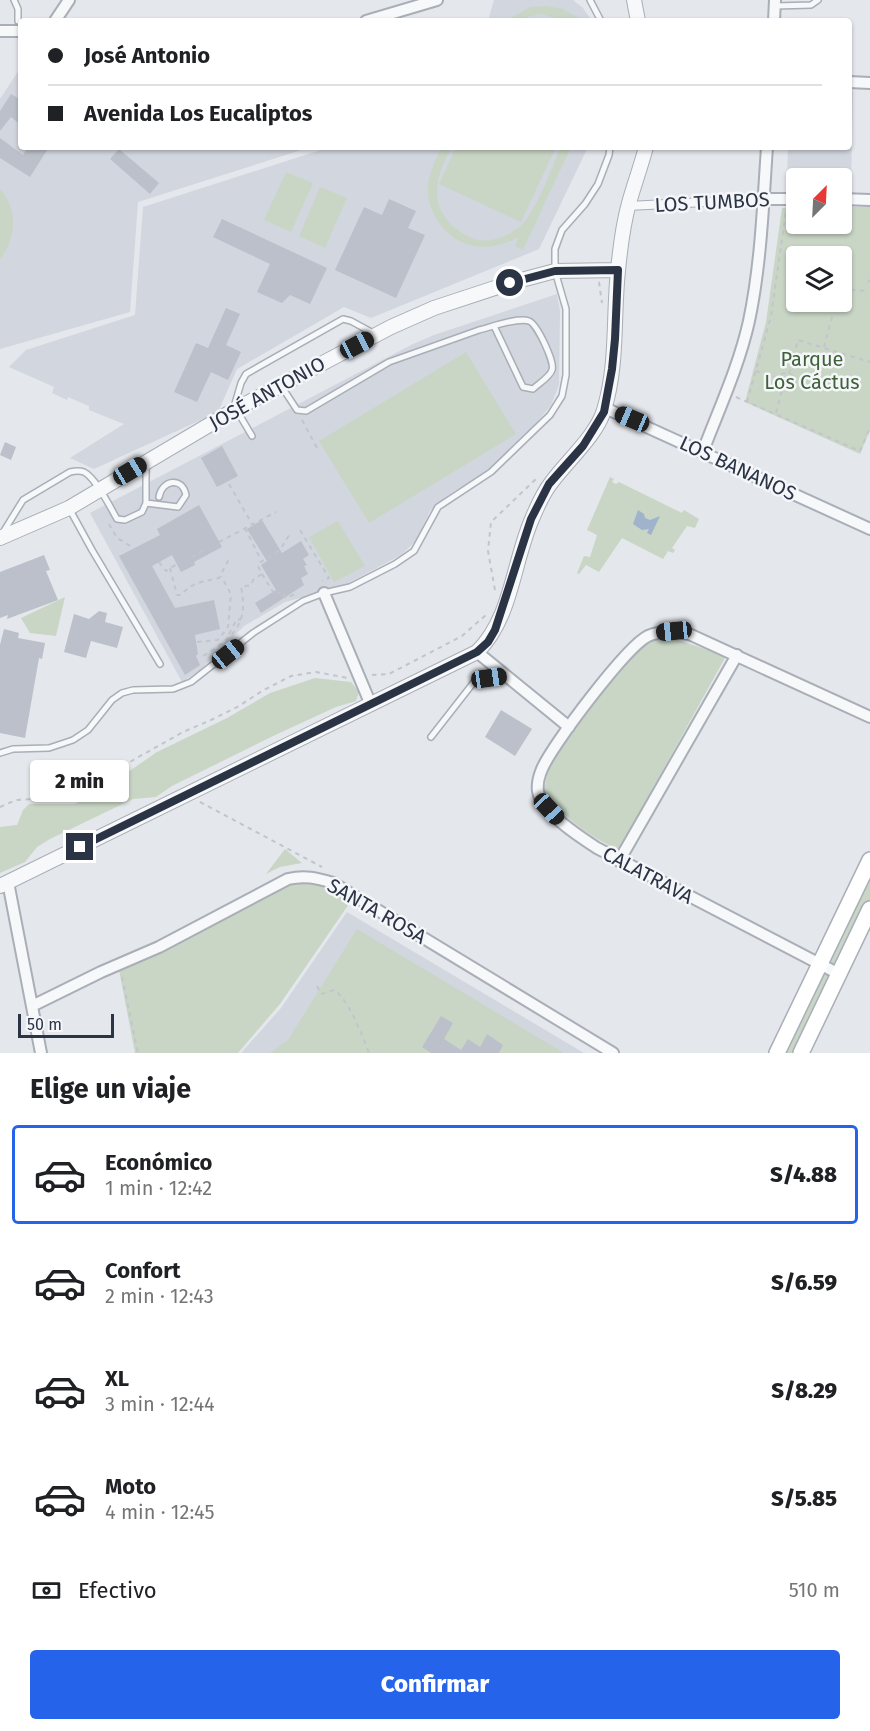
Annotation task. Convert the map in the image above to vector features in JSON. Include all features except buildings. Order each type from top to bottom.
[{"type":"main road","points":[[777,1053],[870,860]]},
{"type":"main road","points":[[801,1053],[870,909]]},
{"type":"street","points":[[57,18],[69,0]]},
{"type":"street","points":[[376,18],[437,0]]},
{"type":"street","points":[[634,0],[637,18]]},
{"type":"street","points":[[774,18],[775,3]]},
{"type":"street","points":[[0,31],[18,26]]},
{"type":"street","points":[[852,82],[870,82]]},
{"type":"street","points":[[41,1053],[4,884],[477,652],[488,642],[495,630],[531,519],[549,484],[583,446],[605,408],[615,339],[618,270],[628,206],[645,150]]},
{"type":"street","points":[[703,452],[749,322],[764,199],[767,150]]},
{"type":"street","name":"LOS TUMBOS","points":[[628,206],[786,199]]},
{"type":"street","points":[[852,199],[870,200]]},
{"type":"street","name":"JOSÉ ANTONIO","points":[[0,538],[69,508],[234,410],[376,335],[434,308],[555,271],[618,270]]},
{"type":"street","name":"LOS BANANOS","points":[[605,408],[870,529]]},
{"type":"street","points":[[321,588],[371,705]]},
{"type":"street","name":"CALATRAVA","points":[[839,974],[619,861],[580,837],[562,823],[542,801],[538,792],[538,778],[542,767],[569,727],[636,645],[648,636],[674,631],[689,634],[737,655],[870,717]]},
{"type":"street","points":[[477,652],[569,727]]},
{"type":"street","points":[[619,861],[737,655]]},
{"type":"street","name":"SANTA ROSA","points":[[32,1006],[204,925],[288,879],[308,876],[333,883],[613,1053]]},
{"type":"lane","points":[[14,0],[19,18]]},
{"type":"lane","points":[[590,0],[599,18]]},
{"type":"lane","points":[[775,3],[811,6],[818,0]]},
{"type":"lane","points":[[0,753],[13,749],[49,748],[73,740],[88,730],[112,700],[122,693],[133,690],[173,689],[190,682],[253,633],[321,588],[350,587],[395,564],[414,551],[438,507],[491,472],[550,415],[562,396],[566,375],[566,309],[555,271],[555,249],[562,230],[585,204],[598,184],[609,150]]},
{"type":"lane","points":[[252,436],[234,410],[241,383],[246,374],[343,319],[376,335]]},
{"type":"lane","points":[[281,385],[297,410],[302,412],[389,362],[494,326],[519,320],[529,321],[537,327],[553,364],[551,373],[533,389],[522,387],[494,326]]},
{"type":"lane","points":[[0,538],[23,500],[77,470],[85,472],[100,490],[117,519],[121,520],[142,512],[146,504],[146,462]]},
{"type":"lane","points":[[146,504],[178,507],[186,495],[181,485],[169,482],[163,486],[159,497]]},
{"type":"lane","points":[[69,508],[160,664]]},
{"type":"lane","points":[[431,737],[474,682],[507,676]]},
{"type":"path","points":[[747,402],[771,316],[786,213]]},
{"type":"path","points":[[598,269],[603,310]]},
{"type":"path","points":[[852,290],[868,291]]},
{"type":"path","points":[[825,347],[834,312]]},
{"type":"path","points":[[789,374],[798,340],[870,362]]},
{"type":"path","points":[[756,371],[778,378]]},
{"type":"path","points":[[781,374],[789,374],[793,377],[794,385],[790,389],[782,390],[777,384],[778,378],[781,374]]},
{"type":"path","points":[[776,414],[782,390]]},
{"type":"path","points":[[726,392],[860,451],[870,428]]},
{"type":"path","points":[[302,412],[300,417],[317,448]]},
{"type":"path","points":[[496,593],[488,551],[491,522],[537,478]]},
{"type":"path","points":[[230,484],[252,524]]},
{"type":"path","points":[[219,542],[276,512]]},
{"type":"path","points":[[245,528],[261,560]]},
{"type":"path","points":[[300,530],[328,578],[321,588]]},
{"type":"path","points":[[291,532],[280,550],[261,560],[258,566],[275,595],[282,591],[286,598],[301,591]]},
{"type":"path","points":[[191,557],[205,549]]},
{"type":"path","points":[[170,568],[177,595],[181,595],[189,586],[197,582],[219,578],[230,557]]},
{"type":"path","points":[[159,562],[166,571],[177,564]]},
{"type":"path","points":[[203,656],[230,638],[241,620],[244,601],[241,586],[251,585],[253,580],[262,573]]},
{"type":"path","points":[[197,642],[218,640],[228,627],[231,594],[221,576]]},
{"type":"path","points":[[0,807],[16,800],[47,798],[67,800],[90,793],[112,773],[135,759],[183,732],[239,706],[291,676],[316,672],[347,678],[389,674],[462,636],[490,611]]},
{"type":"path","points":[[230,634],[237,619],[241,620]]},
{"type":"path","points":[[187,795],[325,868],[333,883]]},
{"type":"path","points":[[119,964],[138,1053]]},
{"type":"path","points":[[317,986],[321,994],[334,990],[338,992],[351,1013],[369,1053]]},
{"type":"shaded area","points":[[494,0],[573,0],[583,8],[590,18],[489,18]]},
{"type":"shaded area","points":[[18,72],[18,150],[302,150],[138,202],[130,312],[0,349],[0,99]]},
{"type":"shaded area","points":[[852,92],[853,92],[852,138]]},
{"type":"shaded area","points":[[321,150],[587,150],[539,249],[371,318],[344,307],[237,369],[218,412],[94,469],[70,458],[124,424],[89,410],[89,406],[52,393],[54,387],[9,367],[26,350],[135,315],[143,207]]},
{"type":"shaded area","points":[[788,150],[852,150],[851,168],[787,168]]},
{"type":"shaded area","points":[[557,294],[560,311],[559,385],[551,405],[522,440],[478,478],[454,491],[430,511],[417,540],[401,555],[341,587],[285,602],[244,626],[200,670],[182,682],[90,513],[413,344]]},
{"type":"shaded area","points":[[347,912],[584,1053],[241,1053],[281,1008]]},
{"type":"green space","points":[[547,6],[563,9],[579,18],[556,18],[542,14],[527,18],[511,18],[530,7]]},
{"type":"green space","points":[[440,150],[450,150],[443,164],[438,182],[438,203],[445,218],[464,234],[484,241],[504,236],[525,221],[537,202],[560,150],[570,150],[523,250],[515,246],[519,237],[497,245],[483,247],[470,245],[458,240],[439,224],[429,200],[428,186]]},
{"type":"green space","points":[[455,150],[555,150],[521,222],[439,184]]},
{"type":"green space","points":[[286,172],[313,183],[291,232],[264,220]]},
{"type":"green space","points":[[320,187],[347,198],[325,248],[299,236]]},
{"type":"green space","points":[[0,189],[10,206],[13,224],[9,242],[0,260]]},
{"type":"green space","name":"Parque Los Cáctus","points":[[852,207],[870,207],[870,430],[860,454],[745,402],[766,322],[782,208],[786,208],[786,234],[852,234]]},
{"type":"green space","points":[[466,352],[516,434],[369,523],[319,441]]},
{"type":"green space","points":[[610,477],[616,484],[619,482],[682,513],[684,510],[699,519],[695,528],[687,526],[672,548],[675,550],[673,553],[668,551],[663,559],[622,538],[599,572],[586,565],[579,574],[577,573],[584,556],[590,557],[597,535],[587,530]]},
{"type":"green space","points":[[338,521],[365,566],[334,582],[309,537]]},
{"type":"green space","points":[[65,597],[56,636],[30,633],[21,618]]},
{"type":"green space","points":[[672,638],[726,656],[619,850],[578,826],[544,792],[549,763],[585,712],[649,640]]},
{"type":"green space","points":[[315,678],[351,682],[359,692],[356,701],[336,707],[273,736],[172,786],[156,797],[133,799],[50,839],[37,847],[25,862],[0,873],[0,827],[17,825],[23,810],[29,804],[75,804],[99,792],[157,752],[227,718],[270,693]]},
{"type":"green space","points":[[285,849],[302,863],[280,867],[266,874]]},
{"type":"green space","points":[[870,876],[870,902],[836,967],[829,961]]},
{"type":"green space","points":[[314,882],[333,889],[351,901],[280,1004],[238,1053],[135,1053],[119,970],[183,940],[289,884]]},
{"type":"green space","points":[[357,929],[564,1053],[270,1053],[288,1040]]},
{"type":"green space","points":[[825,971],[833,977],[796,1053],[786,1053]]},
{"type":"water","points":[[638,510],[650,520],[660,516],[651,535],[647,533],[649,529],[642,530],[633,524]]},
{"type":"route","points":[[80,847],[477,652],[488,642],[508,595],[531,519],[549,484],[583,446],[604,412],[615,339],[618,270],[555,271],[510,283]]}]
